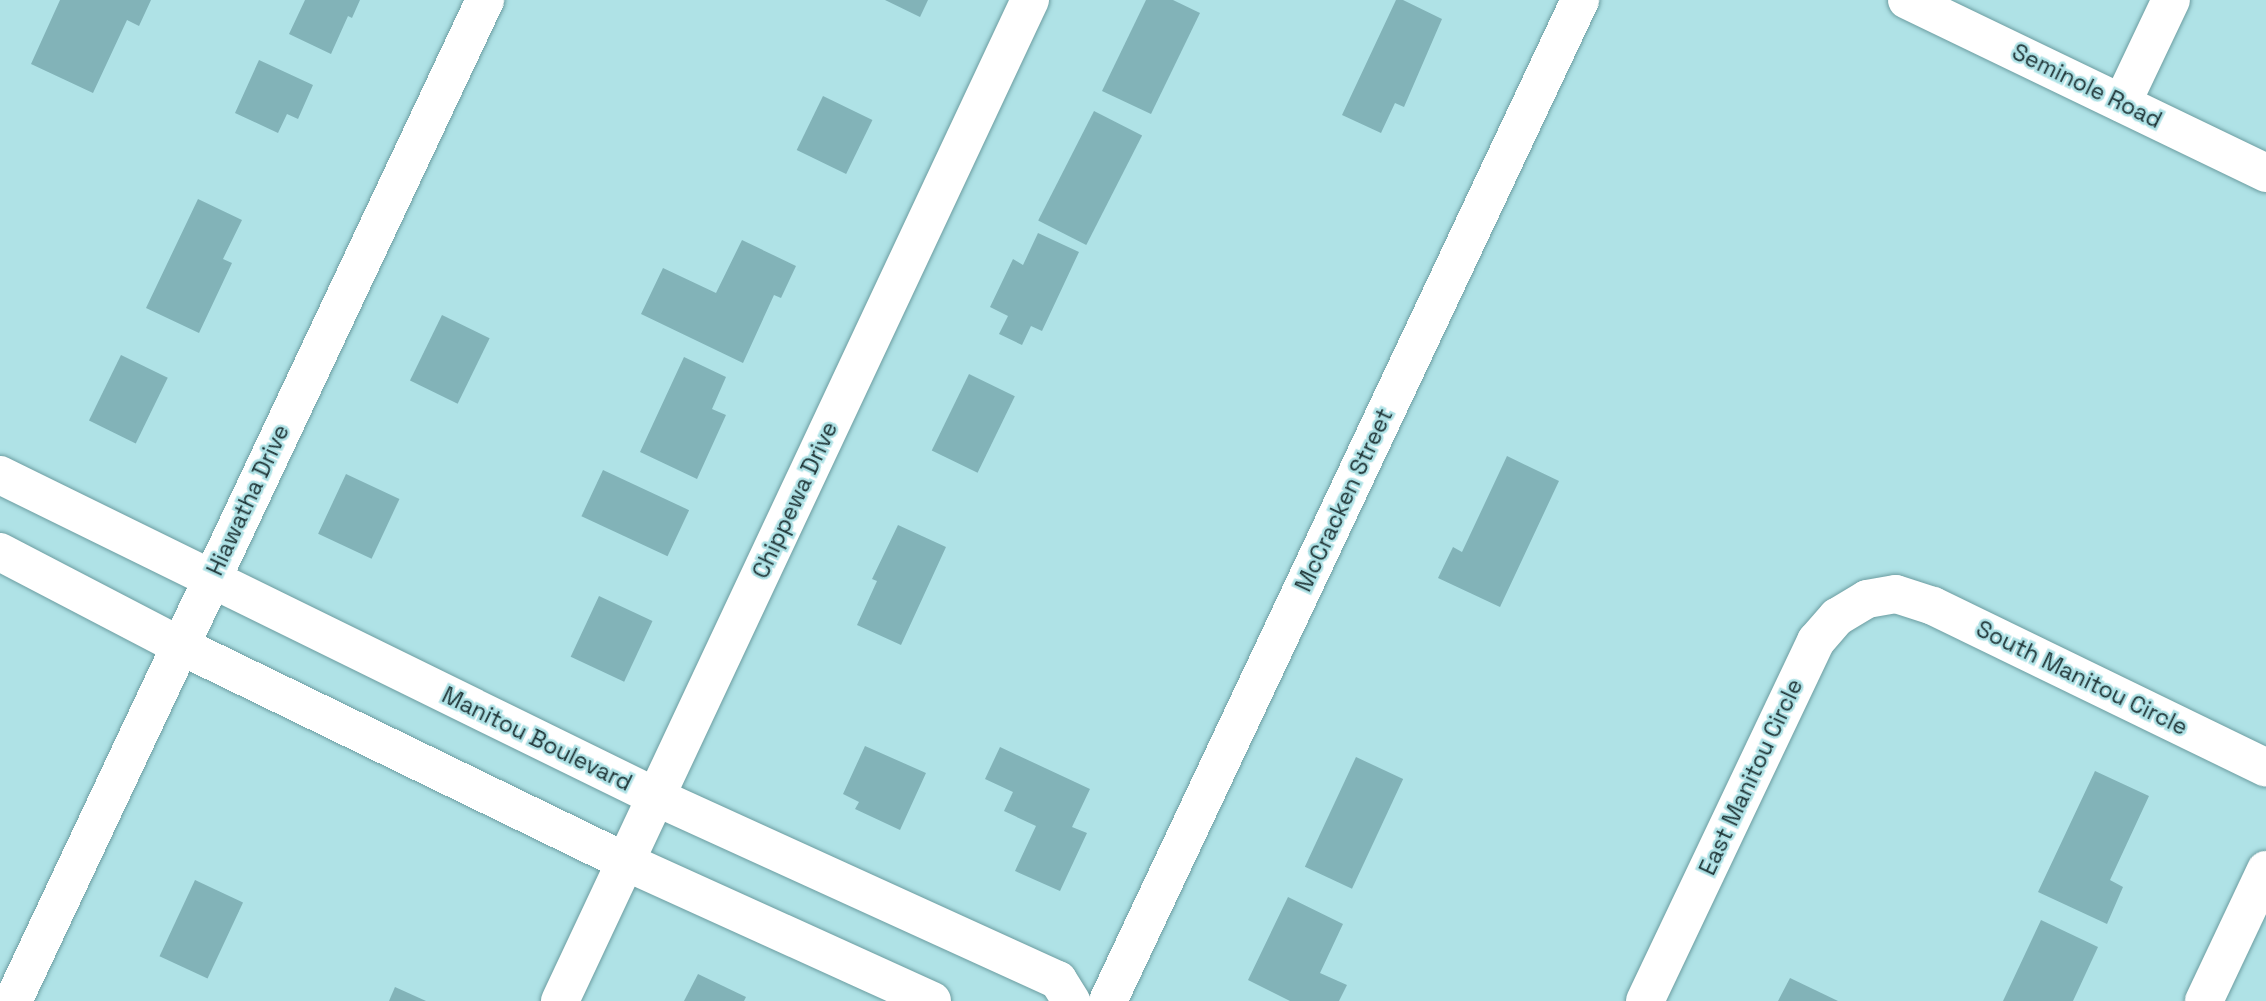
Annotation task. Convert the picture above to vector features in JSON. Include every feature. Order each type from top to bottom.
[{"type":"street","name":"Hiawatha Drive","points":[[12,1001],[485,0]]},
{"type":"street","name":"Chippewa Drive","points":[[560,1001],[1030,0]]},
{"type":"street","name":"McCracken Street","points":[[1108,1001],[1580,0]]},
{"type":"street","name":"Seminole Road","points":[[1907,0],[2266,173]]},
{"type":"street","points":[[2122,103],[2171,0]]},
{"type":"street","name":"Manitou Boulevard","points":[[0,475],[211,581],[656,797],[1058,980],[1071,1001]]},
{"type":"street","points":[[0,552],[179,645],[626,862],[932,1001]]},
{"type":"street","name":"South Manitou Circle","points":[[1896,594],[1933,606],[2266,768]]},
{"type":"street","name":"East Manitou Circle","points":[[1645,1001],[1816,641],[1837,617],[1867,599],[1896,594]]},
{"type":"street","points":[[2204,1001],[2266,870]]},
{"type":"building","points":[[60,0],[151,0],[139,26],[127,20],[93,93],[31,64]]},
{"type":"building","points":[[305,0],[360,0],[352,18],[348,16],[331,54],[289,34]]},
{"type":"building","points":[[885,0],[928,0],[920,17]]},
{"type":"building","points":[[1146,0],[1173,0],[1200,13],[1151,114],[1102,91]]},
{"type":"building","points":[[1396,0],[1403,0],[1442,19],[1404,107],[1395,103],[1381,133],[1342,115]]},
{"type":"building","points":[[259,60],[313,85],[298,119],[287,114],[278,133],[235,113]]},
{"type":"building","points":[[823,96],[872,120],[846,174],[797,150]]},
{"type":"building","points":[[1094,111],[1142,136],[1086,245],[1038,221]]},
{"type":"building","points":[[198,199],[242,220],[223,259],[232,263],[199,333],[146,308]]},
{"type":"building","points":[[1038,233],[1079,252],[1042,331],[1031,326],[1022,345],[999,334],[1008,316],[990,307],[1013,259],[1023,265]]},
{"type":"building","points":[[742,240],[796,266],[781,298],[774,295],[743,363],[641,314],[663,268],[716,293]]},
{"type":"building","points":[[442,315],[490,338],[458,404],[410,381]]},
{"type":"building","points":[[121,355],[168,378],[136,443],[89,421]]},
{"type":"building","points":[[684,357],[726,377],[712,409],[726,415],[697,479],[640,452]]},
{"type":"building","points":[[969,374],[1015,396],[978,473],[932,450]]},
{"type":"building","points":[[1507,456],[1559,481],[1500,607],[1438,578],[1453,547],[1462,552]]},
{"type":"building","points":[[603,470],[689,510],[668,556],[581,516]]},
{"type":"building","points":[[346,474],[399,499],[372,559],[318,534]]},
{"type":"building","points":[[898,525],[946,547],[901,645],[857,625],[877,581],[872,579]]},
{"type":"building","points":[[599,596],[652,621],[624,682],[571,657]]},
{"type":"building","points":[[865,746],[926,773],[900,830],[855,809],[859,802],[843,794]]},
{"type":"building","points":[[1000,747],[1090,789],[1072,827],[1087,833],[1060,891],[1015,871],[1036,826],[1004,811],[1013,792],[985,779]]},
{"type":"building","points":[[1356,757],[1403,779],[1352,889],[1305,867]]},
{"type":"building","points":[[2095,771],[2149,796],[2110,880],[2123,887],[2107,924],[2038,892]]},
{"type":"building","points":[[195,880],[243,902],[208,979],[160,956]]},
{"type":"building","points":[[1288,897],[1343,924],[1320,973],[1347,985],[1339,1001],[1290,1001],[1248,980]]},
{"type":"building","points":[[2041,920],[2098,947],[2073,1001],[2003,1001]]},
{"type":"building","points":[[698,974],[746,997],[744,1001],[684,1001]]},
{"type":"building","points":[[1790,978],[1838,1001],[1778,1001]]},
{"type":"building","points":[[395,987],[426,1001],[389,1001]]}]
